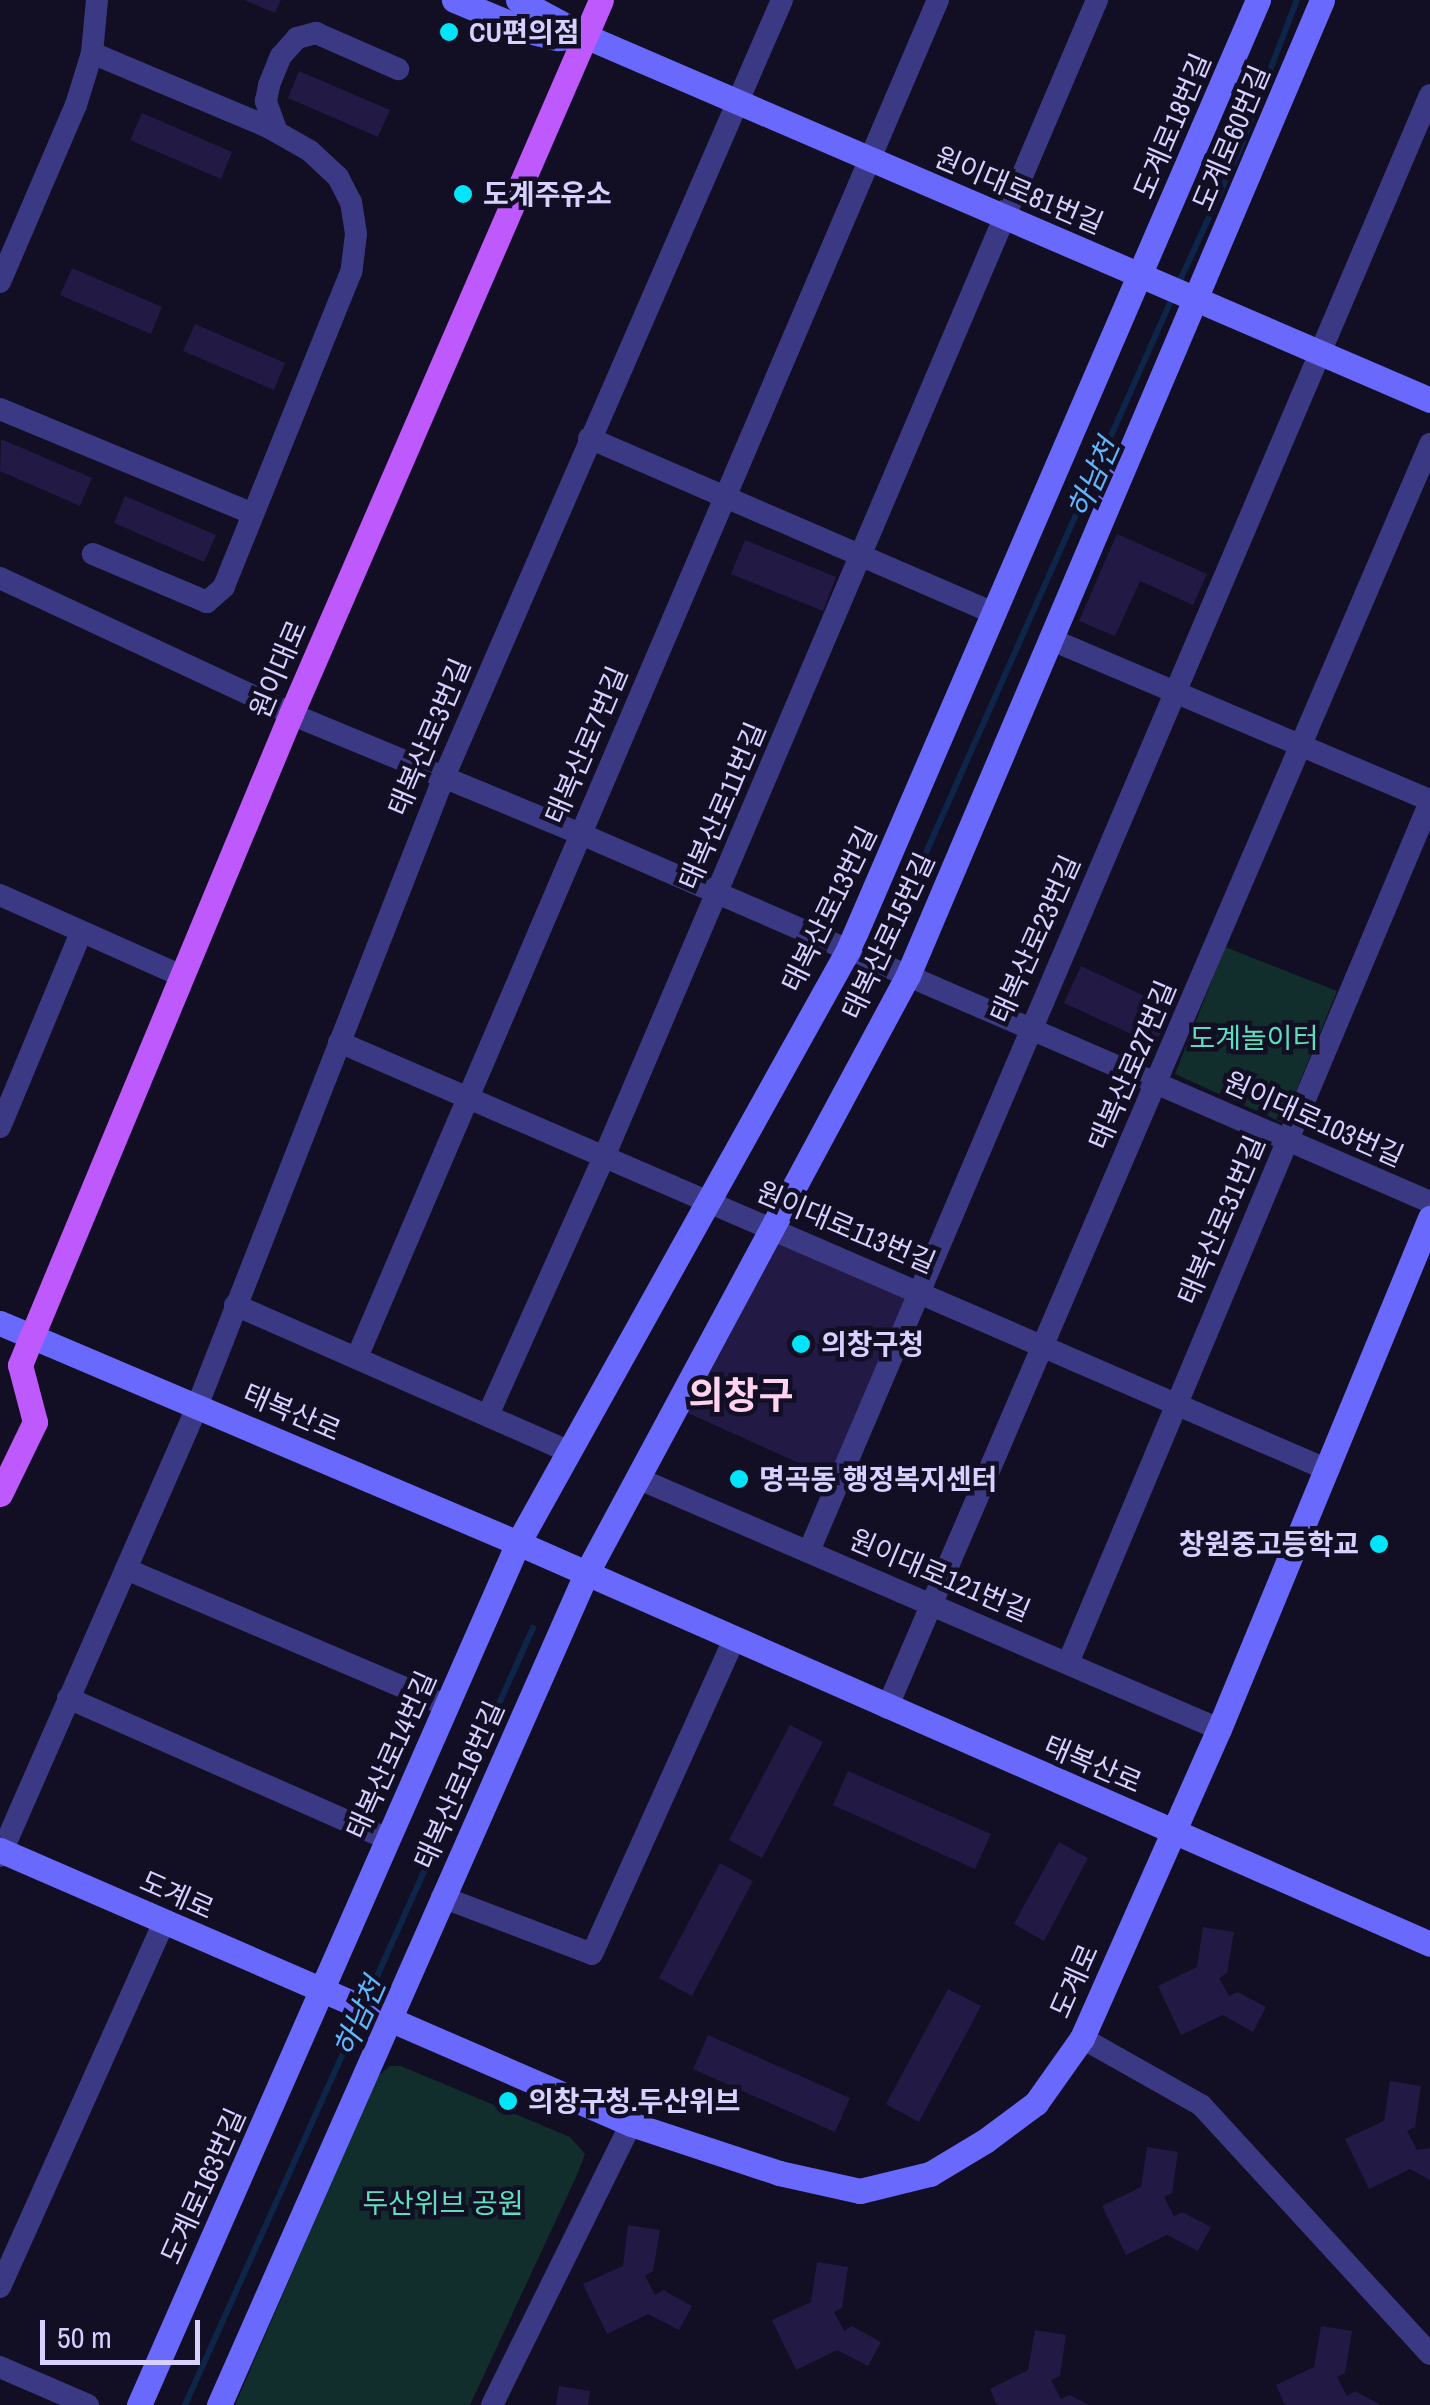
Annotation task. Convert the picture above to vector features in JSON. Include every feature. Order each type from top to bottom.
[{"type":"main road","name":"원이대로","points":[[0,1494],[35,1422],[10,1371],[32,1336],[291,714],[601,0]]},
{"type":"street","points":[[0,282],[76,105],[92,53],[97,0]]},
{"type":"street","points":[[454,0],[530,31],[558,38],[585,36]]},
{"type":"street","points":[[518,0],[585,36]]},
{"type":"street","name":"태복산로3번길","points":[[1,1852],[198,1404],[444,777],[782,0]]},
{"type":"street","name":"태복산로7번길","points":[[358,1355],[938,0]]},
{"type":"street","name":"태복산로11번길","points":[[488,1415],[604,1157],[1097,0]]},
{"type":"street","name":"도계로18번길","points":[[1148,279],[1258,0]]},
{"type":"street","name":"도계로60번길","points":[[1192,298],[1322,0]]},
{"type":"street","points":[[276,132],[266,101],[269,85],[280,56],[297,38],[316,34],[398,69]]},
{"type":"street","name":"원이대로81번길","points":[[585,36],[1430,400]]},
{"type":"street","points":[[92,53],[276,132],[310,151],[338,177],[352,202],[356,234],[351,272],[224,587],[207,602],[93,554]]},
{"type":"street","name":"태복산로23번길","points":[[809,1551],[1430,94]]},
{"type":"street","name":"태복산로13번길","points":[[523,1545],[568,1451],[848,950],[1148,279]]},
{"type":"street","name":"태복산로15번길","points":[[582,1573],[908,976],[1192,298]]},
{"type":"street","points":[[0,408],[254,514]]},
{"type":"street","points":[[589,438],[995,614]]},
{"type":"street","name":"태복산로27번길","points":[[888,1708],[1430,444]]},
{"type":"street","name":"원이대로103번길","points":[[0,578],[291,714],[581,834],[1430,1202]]},
{"type":"street","points":[[1050,639],[1430,801]]},
{"type":"street","name":"태복산로31번길","points":[[1068,1662],[1430,801]]},
{"type":"street","points":[[1,899],[182,976]]},
{"type":"street","points":[[0,1127],[81,932]]},
{"type":"street","name":"원이대로113번길","points":[[339,1042],[1328,1470]]},
{"type":"street","name":"도계로","points":[[1,1852],[630,2124],[779,2172],[860,2190],[930,2174],[985,2141],[1036,2102],[1082,2038],[1219,1729],[1430,1218]]},
{"type":"street","points":[[234,1305],[358,1355],[568,1451]]},
{"type":"street","name":"태복산로","points":[[0,1323],[523,1545],[732,1641],[1430,1944]]},
{"type":"street","name":"원이대로121번길","points":[[636,1478],[1219,1729]]},
{"type":"street","name":"태복산로14번길","points":[[325,1994],[386,1839],[523,1545]]},
{"type":"street","points":[[126,1569],[445,1706]]},
{"type":"street","name":"태복산로16번길","points":[[220,2405],[381,2018],[442,1897],[582,1573]]},
{"type":"street","points":[[442,1897],[592,1954],[732,1641]]},
{"type":"street","points":[[68,1698],[386,1839]]},
{"type":"street","points":[[0,2287],[164,1922]]},
{"type":"street","name":"도계로163번길","points":[[139,2405],[325,1994]]},
{"type":"street","points":[[1082,2038],[1201,2104],[1430,2354]]},
{"type":"street","points":[[492,2405],[630,2124]]},
{"type":"street","points":[[0,2367],[88,2405]]},
{"type":"green space","name":"도계놀이터","points":[[1225,947],[1337,991],[1283,1123],[1175,1074]]},
{"type":"green space","name":"두산위브 공원","points":[[390,2066],[401,2066],[570,2137],[585,2154],[577,2175],[470,2405],[235,2405],[377,2077]]},
{"type":"building","points":[[244,0],[281,0],[275,13]]},
{"type":"building","points":[[299,71],[390,110],[378,137],[288,98]]},
{"type":"building","points":[[142,113],[232,152],[221,179],[130,140]]},
{"type":"building","points":[[72,268],[162,307],[151,334],[60,295]]},
{"type":"building","points":[[195,324],[285,363],[274,390],[183,351]]},
{"type":"building","points":[[1,439],[92,478],[80,506],[0,471]]},
{"type":"building","points":[[125,496],[216,535],[204,562],[114,523]]},
{"type":"building","points":[[1117,534],[1207,574],[1193,605],[1140,581],[1115,636],[1079,621]]},
{"type":"building","points":[[745,540],[836,577],[823,611],[731,574]]},
{"type":"building","points":[[1081,966],[1172,1009],[1155,1045],[1064,1003]]},
{"type":"building","name":"의창구청","points":[[775,1231],[911,1291],[832,1478],[679,1409]]},
{"type":"building","points":[[790,1725],[823,1742],[762,1858],[729,1840]]},
{"type":"building","points":[[848,1771],[991,1834],[975,1869],[833,1805]]},
{"type":"building","points":[[1059,1842],[1088,1858],[1044,1941],[1014,1924]]},
{"type":"building","points":[[720,1863],[753,1881],[692,1996],[659,1978]]},
{"type":"building","points":[[1203,1927],[1234,1932],[1227,1973],[1219,1978],[1229,1996],[1238,1992],[1266,2007],[1253,2032],[1223,2015],[1181,2035],[1158,1986],[1197,1967]]},
{"type":"building","points":[[948,1989],[981,2006],[919,2122],[886,2104]]},
{"type":"building","points":[[708,2035],[850,2098],[835,2132],[693,2069]]},
{"type":"building","points":[[1390,2081],[1421,2086],[1415,2127],[1407,2131],[1417,2150],[1430,2148],[1430,2180],[1410,2169],[1369,2189],[1345,2139],[1384,2121]]},
{"type":"building","points":[[1147,2147],[1178,2152],[1172,2193],[1164,2197],[1174,2216],[1182,2212],[1211,2227],[1198,2251],[1167,2235],[1126,2255],[1102,2206],[1141,2187]]},
{"type":"building","points":[[628,2225],[660,2230],[653,2271],[645,2276],[655,2295],[663,2290],[692,2306],[679,2330],[648,2314],[607,2334],[583,2284],[623,2266]]},
{"type":"building","points":[[817,2262],[848,2267],[842,2308],[834,2312],[844,2331],[852,2326],[881,2342],[868,2366],[837,2350],[796,2370],[772,2320],[811,2302]]},
{"type":"building","points":[[1321,2326],[1352,2331],[1345,2373],[1337,2377],[1347,2396],[1355,2391],[1381,2405],[1285,2405],[1276,2385],[1314,2367]]},
{"type":"building","points":[[1035,2330],[1066,2335],[1060,2376],[1051,2380],[1061,2399],[1070,2395],[1089,2405],[997,2405],[990,2389],[1028,2370]]},
{"type":"building","points":[[559,2386],[590,2391],[588,2405],[556,2405]]},
{"type":"waterway","name":"하남천","points":[[1178,285],[1240,149],[1297,0]]},
{"type":"waterway","name":"하남천","points":[[881,954],[1173,296]]},
{"type":"waterway","name":"하남천","points":[[366,2001],[533,1628]]},
{"type":"waterway","name":"하남천","points":[[185,2405],[361,2013]]},
{"type":"place","name":"CU편의점","points":[[449,32]]},
{"type":"place","name":"도계주유소","points":[[463,194]]},
{"type":"place","name":"의창구청","points":[[801,1344]]},
{"type":"place","name":"명곡동 행정복지센터","points":[[739,1479]]},
{"type":"place","name":"창원중고등학교","points":[[1379,1544]]},
{"type":"place","name":"의창구청.두산위브","points":[[508,2101]]},
{"type":"district","name":"의창구","points":[[741,1396]]}]
